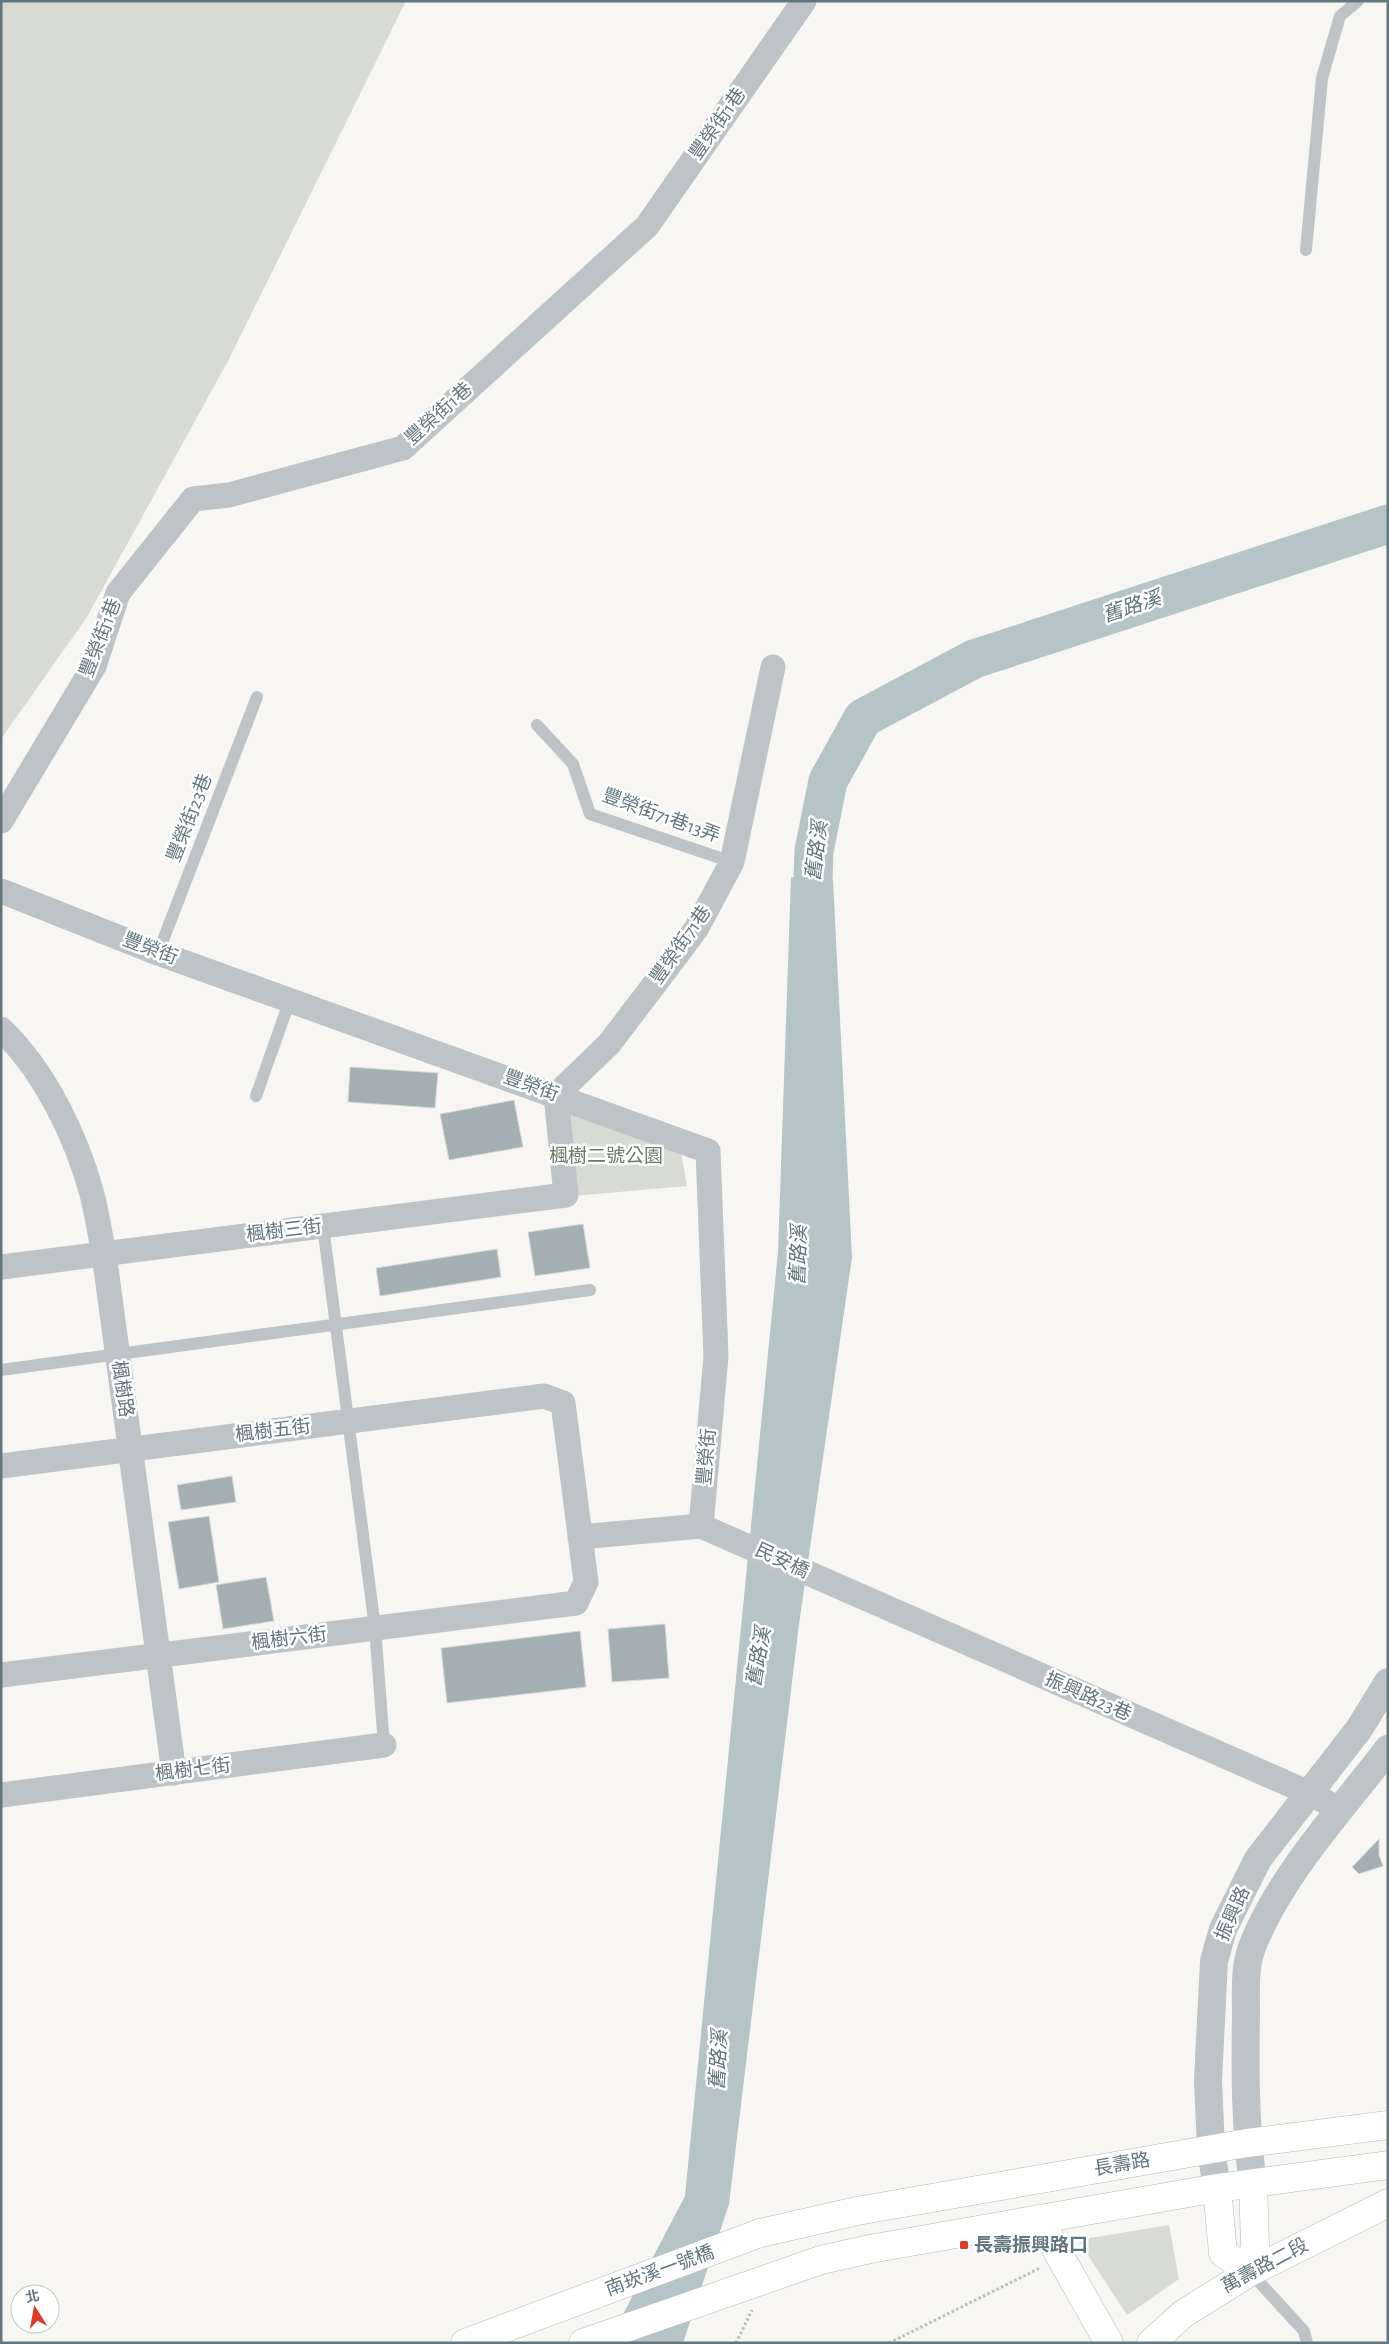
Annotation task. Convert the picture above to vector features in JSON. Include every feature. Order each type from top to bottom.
[{"type":"main road","name":"長壽路","points":[[858,2211],[1247,2143],[1388,2125]]},
{"type":"main road","name":"長壽路","points":[[583,2343],[821,2260],[870,2249],[1217,2188],[1388,2166]]},
{"type":"main road","points":[[1217,2188],[1223,2253],[1250,2272],[1255,2245],[1253,2184]]},
{"type":"main road","name":"萬壽路二段","points":[[1152,2343],[1183,2314],[1250,2272],[1388,2203]]},
{"type":"main road","name":"南崁溪一號橋","points":[[465,2343],[760,2233],[858,2211]]},
{"type":"main road","points":[[1039,2219],[1109,2343]]},
{"type":"street","name":"豐榮街1巷","points":[[1,822],[94,666],[118,593],[193,499],[230,495],[402,448],[646,226],[804,1]]},
{"type":"street","name":"豐榮街71巷","points":[[556,1096],[609,1044],[676,956],[696,929],[732,862],[773,667]]},
{"type":"street","name":"豐榮街","points":[[1,891],[158,953],[708,1151],[716,1356],[701,1526]]},
{"type":"street","name":"楓樹路","points":[[1,1029],[44,1081],[72,1141],[92,1194],[104,1254],[174,1773]]},
{"type":"street","name":"楓樹三街","points":[[1,1267],[566,1195],[556,1096]]},
{"type":"street","name":"楓樹五街","points":[[1,1466],[544,1396],[562,1403],[580,1537]]},
{"type":"street","points":[[580,1537],[701,1526]]},
{"type":"street","name":"民安橋","points":[[701,1526],[730,1537],[834,1586]]},
{"type":"street","name":"楓樹六街","points":[[1,1675],[576,1603],[586,1582],[580,1537]]},
{"type":"street","name":"振興路23巷","points":[[834,1586],[1309,1793],[1341,1810]]},
{"type":"street","name":"振興路","points":[[1217,2188],[1211,2150],[1208,2080],[1214,1961],[1223,1929],[1258,1860],[1359,1729],[1388,1682]]},
{"type":"street","name":"楓樹七街","points":[[1,1795],[384,1745]]},
{"type":"street","name":"振興路","points":[[1253,2184],[1247,2143],[1244,2075],[1247,1962],[1254,1942],[1280,1888],[1388,1748]]},
{"type":"lane","points":[[1306,250],[1322,78],[1340,16],[1358,1]]},
{"type":"lane","name":"豐榮街23巷","points":[[158,953],[257,696]]},
{"type":"lane","name":"豐榮街71巷13弄","points":[[537,725],[573,764],[590,814],[732,862]]},
{"type":"lane","points":[[256,1096],[290,1000]]},
{"type":"lane","points":[[323,1226],[375,1628],[384,1745]]},
{"type":"lane","points":[[1,1370],[590,1290]]},
{"type":"lane","points":[[1250,2272],[1304,2332],[1308,2343]]},
{"type":"path","points":[[890,2343],[1061,2258]]},
{"type":"path","points":[[736,2343],[753,2307]]},
{"type":"green space","points":[[1,1],[406,1],[228,361],[87,617],[1,739]]},
{"type":"green space","name":"楓樹二號公園","points":[[562,1098],[680,1147],[687,1186],[573,1196]]},
{"type":"green space","points":[[1169,2225],[1179,2279],[1127,2315],[1078,2240]]},
{"type":"water","points":[[791,877],[833,880],[852,1257],[799,1624],[729,2204],[683,2343],[608,2343],[685,2196],[778,1252]]},
{"type":"building","points":[[350,1067],[438,1073],[435,1108],[348,1102]]},
{"type":"building","points":[[514,1100],[523,1147],[449,1160],[440,1114]]},
{"type":"building","points":[[583,1224],[590,1268],[535,1276],[528,1232]]},
{"type":"building","points":[[497,1249],[501,1277],[380,1296],[376,1268]]},
{"type":"building","points":[[232,1476],[236,1502],[181,1510],[177,1485]]},
{"type":"building","points":[[209,1516],[219,1582],[179,1589],[168,1522]]},
{"type":"building","points":[[266,1577],[274,1621],[223,1629],[216,1585]]},
{"type":"building","points":[[665,1624],[669,1678],[612,1682],[608,1629]]},
{"type":"building","points":[[580,1631],[586,1687],[447,1703],[441,1648]]},
{"type":"building","points":[[1379,1839],[1379,1855],[1383,1866],[1359,1874],[1352,1867]]},
{"type":"waterway","name":"舊路溪","points":[[811,933],[814,851],[828,781],[863,718],[974,659],[1388,524]]},
{"type":"place","name":"長壽振興路口","points":[[964,2245]]}]
